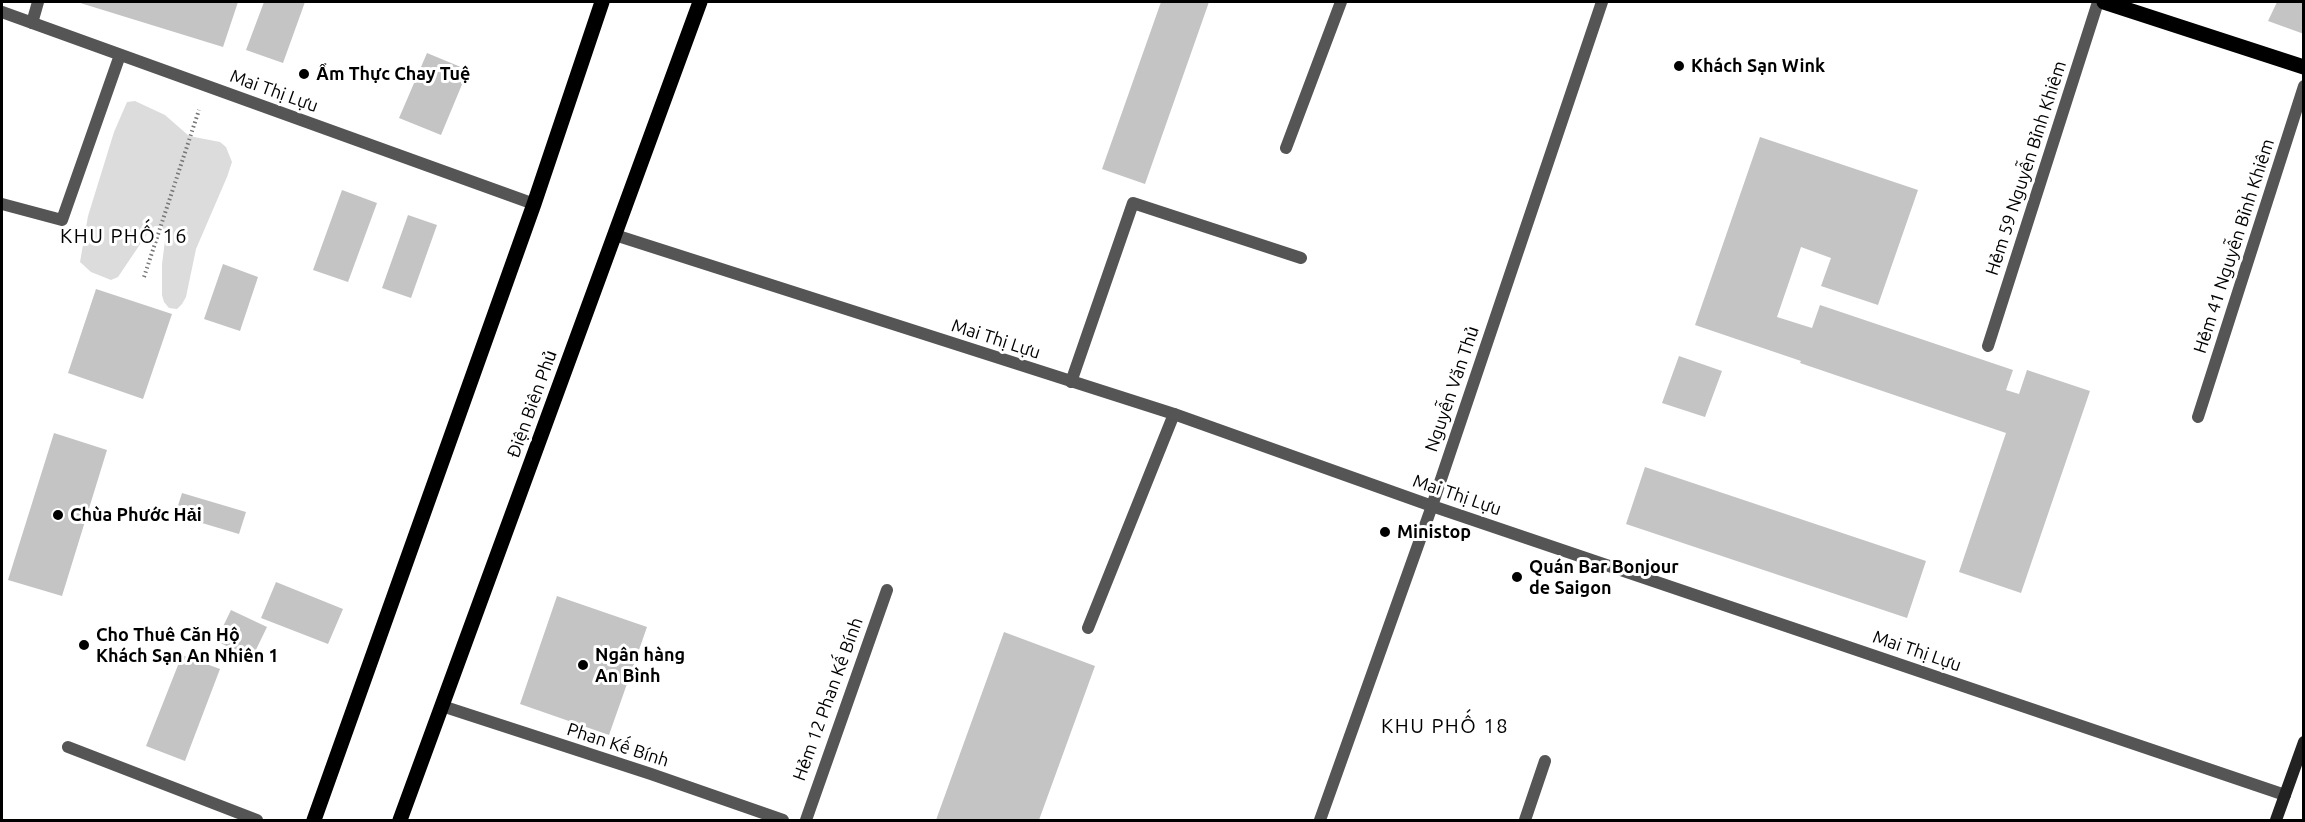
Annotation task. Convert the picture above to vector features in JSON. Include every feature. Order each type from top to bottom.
[{"type":"main road","points":[[314,820],[534,204],[602,2]]},
{"type":"main road","name":"Ðiện Biên Phủ","points":[[400,820],[700,2]]},
{"type":"main road","points":[[2104,2],[2304,67]]},
{"type":"main road","points":[[2276,820],[2304,742]]},
{"type":"street","points":[[32,23],[38,2]]},
{"type":"street","points":[[1286,148],[1341,2]]},
{"type":"street","name":"Nguyễn Văn Thủ","points":[[1320,820],[1432,506],[1602,2]]},
{"type":"street","name":"Hẻm 59 Nguyễn Bỉnh Khiêm","points":[[1988,346],[2098,2]]},
{"type":"street","name":"Mai Thị Lựu","points":[[2,12],[534,204]]},
{"type":"street","points":[[2,204],[62,220],[120,56]]},
{"type":"street","name":"Hẻm 41 Nguyễn Bỉnh Khiêm","points":[[2198,417],[2304,86]]},
{"type":"street","points":[[1071,381],[1132,203],[1301,258]]},
{"type":"street","name":"Mai Thị Lựu","points":[[615,235],[1174,414],[1432,506],[2285,795]]},
{"type":"street","points":[[1088,628],[1174,414]]},
{"type":"street","name":"Hẻm 12 Phan Kế Bính","points":[[806,820],[886,590]]},
{"type":"street","name":"Phan Kế Bính","points":[[442,706],[783,820]]},
{"type":"street","points":[[68,747],[257,820]]},
{"type":"street","points":[[1525,820],[1545,761]]},
{"type":"path","points":[[144,277],[207,86]]},
{"type":"shaded area","points":[[135,101],[165,115],[189,136],[220,142],[226,147],[232,162],[196,249],[186,297],[177,309],[169,308],[162,295],[162,264],[166,233],[162,226],[155,226],[149,231],[118,277],[111,280],[91,272],[80,262],[88,216],[114,132],[127,102]]},
{"type":"building","points":[[77,2],[238,2],[223,47]]},
{"type":"building","points":[[264,2],[305,2],[283,63],[246,50]]},
{"type":"building","points":[[1161,2],[1209,2],[1145,184],[1102,169]]},
{"type":"building","points":[[2277,2],[2304,2],[2304,34],[2268,21]]},
{"type":"building","points":[[427,53],[468,70],[441,135],[399,118]]},
{"type":"building","points":[[1760,137],[1918,190],[1878,305],[1821,286],[1831,258],[1801,247],[1777,317],[1812,328],[1820,305],[2013,370],[2006,390],[2019,394],[2027,370],[2090,391],[2021,593],[1959,572],[2006,433],[1695,325]]},
{"type":"building","points":[[342,190],[377,203],[348,282],[313,270]]},
{"type":"building","points":[[408,215],[437,225],[411,298],[382,288]]},
{"type":"building","points":[[223,264],[258,277],[240,331],[204,319]]},
{"type":"building","points":[[96,289],[172,314],[143,399],[68,373]]},
{"type":"building","points":[[1679,356],[1722,371],[1705,417],[1662,403]]},
{"type":"building","name":"Chùa Phước Hải","points":[[54,433],[107,450],[62,596],[8,580]]},
{"type":"building","points":[[1645,467],[1926,561],[1907,618],[1626,524]]},
{"type":"building","points":[[182,493],[246,512],[239,534],[175,515]]},
{"type":"building","points":[[276,582],[343,609],[328,644],[261,618]]},
{"type":"building","name":"Ngân hàng An Bình","points":[[557,596],[647,627],[609,735],[520,704]]},
{"type":"building","points":[[231,610],[267,627],[252,658],[216,641]]},
{"type":"building","points":[[1004,632],[1095,666],[1039,820],[936,820]]},
{"type":"building","points":[[182,655],[220,669],[185,761],[146,746]]},
{"type":"place","name":"Khách Sạn Wink","points":[[1679,66]]},
{"type":"place","name":"Ẩm Thực Chay Tuệ","points":[[304,74]]},
{"type":"place","name":"Chùa Phước Hải","points":[[58,515]]},
{"type":"place","name":"Ministop","points":[[1385,532]]},
{"type":"place","name":"Quán Bar Bonjour de Saigon","points":[[1517,577]]},
{"type":"place","name":"Cho Thuê Căn Hộ Khách Sạn An Nhiên 1","points":[[84,645]]},
{"type":"place","name":"Ngân hàng An Bình","points":[[583,665]]},
{"type":"district","name":"KHU PHỐ 16","points":[[124,236]]},
{"type":"district","name":"KHU PHỐ 18","points":[[1445,726]]}]
